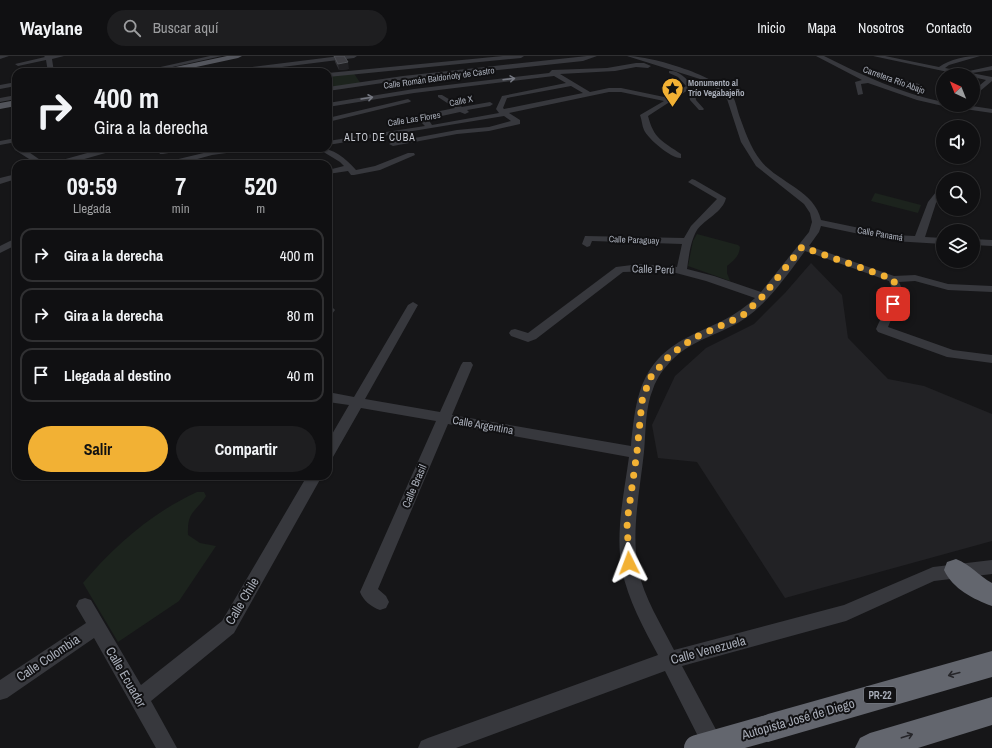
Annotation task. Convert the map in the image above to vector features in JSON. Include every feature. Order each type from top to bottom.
[{"type":"highway","points":[[956,570],[974,586],[992,595]]},
{"type":"highway","name":"Autopista José de Diego","points":[[697,748],[992,664]]},
{"type":"highway","points":[[870,748],[992,711]]},
{"type":"main road","points":[[169,68],[225,56]]},
{"type":"main road","points":[[162,68],[238,56]]},
{"type":"main road","points":[[0,105],[12,103]]},
{"type":"street","points":[[0,57],[6,56]]},
{"type":"street","points":[[18,64],[48,57],[61,56]]},
{"type":"street","points":[[162,68],[193,60],[219,56]]},
{"type":"street","points":[[246,68],[268,63],[354,56]]},
{"type":"street","points":[[332,74],[393,65],[471,58],[521,56]]},
{"type":"street","points":[[531,56],[554,73],[589,94]]},
{"type":"street","points":[[332,88],[403,78],[541,64],[600,56]]},
{"type":"street","points":[[630,56],[681,70],[711,82],[730,98],[745,142],[759,164],[807,202],[815,213],[817,222],[814,232],[763,296],[742,316],[694,338],[670,355],[650,378],[642,401],[637,452],[627,522],[629,563],[637,594],[669,660],[715,748]]},
{"type":"street","name":"Carretera Río Abajo","points":[[819,56],[871,82],[919,99],[936,103]]},
{"type":"street","points":[[876,56],[934,69],[977,56]]},
{"type":"street","points":[[48,57],[51,68]]},
{"type":"street","points":[[471,58],[494,86]]},
{"type":"street","points":[[931,60],[934,69]]},
{"type":"street","points":[[268,63],[271,68]]},
{"type":"street","name":"Calle Román Baldorioty de Castro","points":[[332,103],[554,73],[614,69],[638,63],[662,68],[680,76],[690,86]]},
{"type":"street","points":[[332,119],[373,110],[394,103],[417,99],[414,91],[393,65]]},
{"type":"street","points":[[161,68],[170,66]]},
{"type":"street","points":[[980,70],[992,68]]},
{"type":"street","points":[[353,71],[363,84]]},
{"type":"street","points":[[980,76],[991,79]]},
{"type":"street","points":[[860,94],[858,82],[871,82],[890,78],[904,84],[918,85]]},
{"type":"street","points":[[980,89],[991,79]]},
{"type":"street","points":[[502,94],[565,80]]},
{"type":"street","points":[[678,156],[658,142],[648,131],[644,115],[690,86],[711,82]]},
{"type":"street","points":[[502,94],[572,84]]},
{"type":"street","points":[[0,87],[12,85]]},
{"type":"street","points":[[690,86],[693,100],[701,109]]},
{"type":"street","name":"Calle Las Flores","points":[[332,142],[476,119],[609,90],[621,90],[670,100]]},
{"type":"street","points":[[454,92],[436,96],[476,119]]},
{"type":"street","points":[[393,144],[457,132],[489,129],[517,122],[499,109],[502,94]]},
{"type":"street","points":[[0,100],[12,98]]},
{"type":"street","name":"Calle X","points":[[430,127],[424,121],[424,118],[430,115],[490,104]]},
{"type":"street","points":[[980,108],[992,111]]},
{"type":"street","points":[[373,110],[386,116]]},
{"type":"street","points":[[332,172],[351,171],[383,166],[411,155],[376,136],[368,129]]},
{"type":"street","points":[[24,152],[36,160]]},
{"type":"street","points":[[72,160],[99,152]]},
{"type":"street","points":[[186,160],[224,152]]},
{"type":"street","points":[[327,152],[343,160],[351,171]]},
{"type":"street","points":[[0,181],[12,177]]},
{"type":"street","points":[[682,270],[687,242],[694,228],[721,202],[722,198],[692,182]]},
{"type":"street","points":[[919,240],[932,202],[936,197]]},
{"type":"street","name":"Calle Panamá","points":[[817,222],[893,238],[936,241]]},
{"type":"street","name":"Calle Paraguay","points":[[587,244],[588,238],[687,242]]},
{"type":"street","points":[[980,242],[992,243]]},
{"type":"street","points":[[0,250],[12,243]]},
{"type":"street","points":[[802,247],[893,279],[915,278],[948,287],[992,289]]},
{"type":"street","name":"Calle Perú","points":[[515,333],[528,338],[532,336],[620,269],[633,267],[682,270],[704,275],[763,296]]},
{"type":"street","points":[[893,279],[898,291],[882,329],[951,354],[992,360]]},
{"type":"street","points":[[332,446],[413,305]]},
{"type":"street","name":"Calle Brasil","points":[[380,602],[368,592],[467,365]]},
{"type":"street","name":"Calle Argentina","points":[[332,398],[637,452]]},
{"type":"street","name":"Calle Chile","points":[[138,700],[228,627],[313,480]]},
{"type":"street","name":"Calle Venezuela","points":[[428,748],[669,660],[846,613],[933,574],[956,570],[992,567]]},
{"type":"street","name":"Calle Ecuador","points":[[85,606],[167,748]]},
{"type":"street","name":"Calle Colombia","points":[[0,691],[97,626]]},
{"type":"shaded area","points":[[353,72],[361,84],[332,88],[332,75]]},
{"type":"shaded area","points":[[875,193],[921,205],[918,213],[871,201]]},
{"type":"shaded area","points":[[697,234],[738,245],[740,247],[737,256],[727,266],[727,273],[730,281],[688,266],[693,241]]},
{"type":"shaded area","points":[[811,263],[842,295],[848,338],[888,379],[924,386],[992,414],[992,541],[785,598],[697,462],[658,458],[652,425],[675,376],[706,348],[754,324],[785,293]]},
{"type":"shaded area","points":[[197,492],[204,492],[206,496],[190,517],[188,535],[200,543],[216,546],[179,601],[118,642],[83,583],[121,543],[135,531],[165,509]]},
{"type":"building","points":[[334,56],[344,56],[348,62],[338,64]]},
{"type":"place","name":"Monumento al Trío Vegabajeño","points":[[672,108]]},
{"type":"district","name":"ALTO DE CUBA","points":[[380,137]]},
{"type":"route","points":[[629,563],[627,522],[637,452],[642,401],[650,378],[670,355],[694,338],[742,316],[763,296],[802,247],[893,279],[898,291],[893,304]]}]
